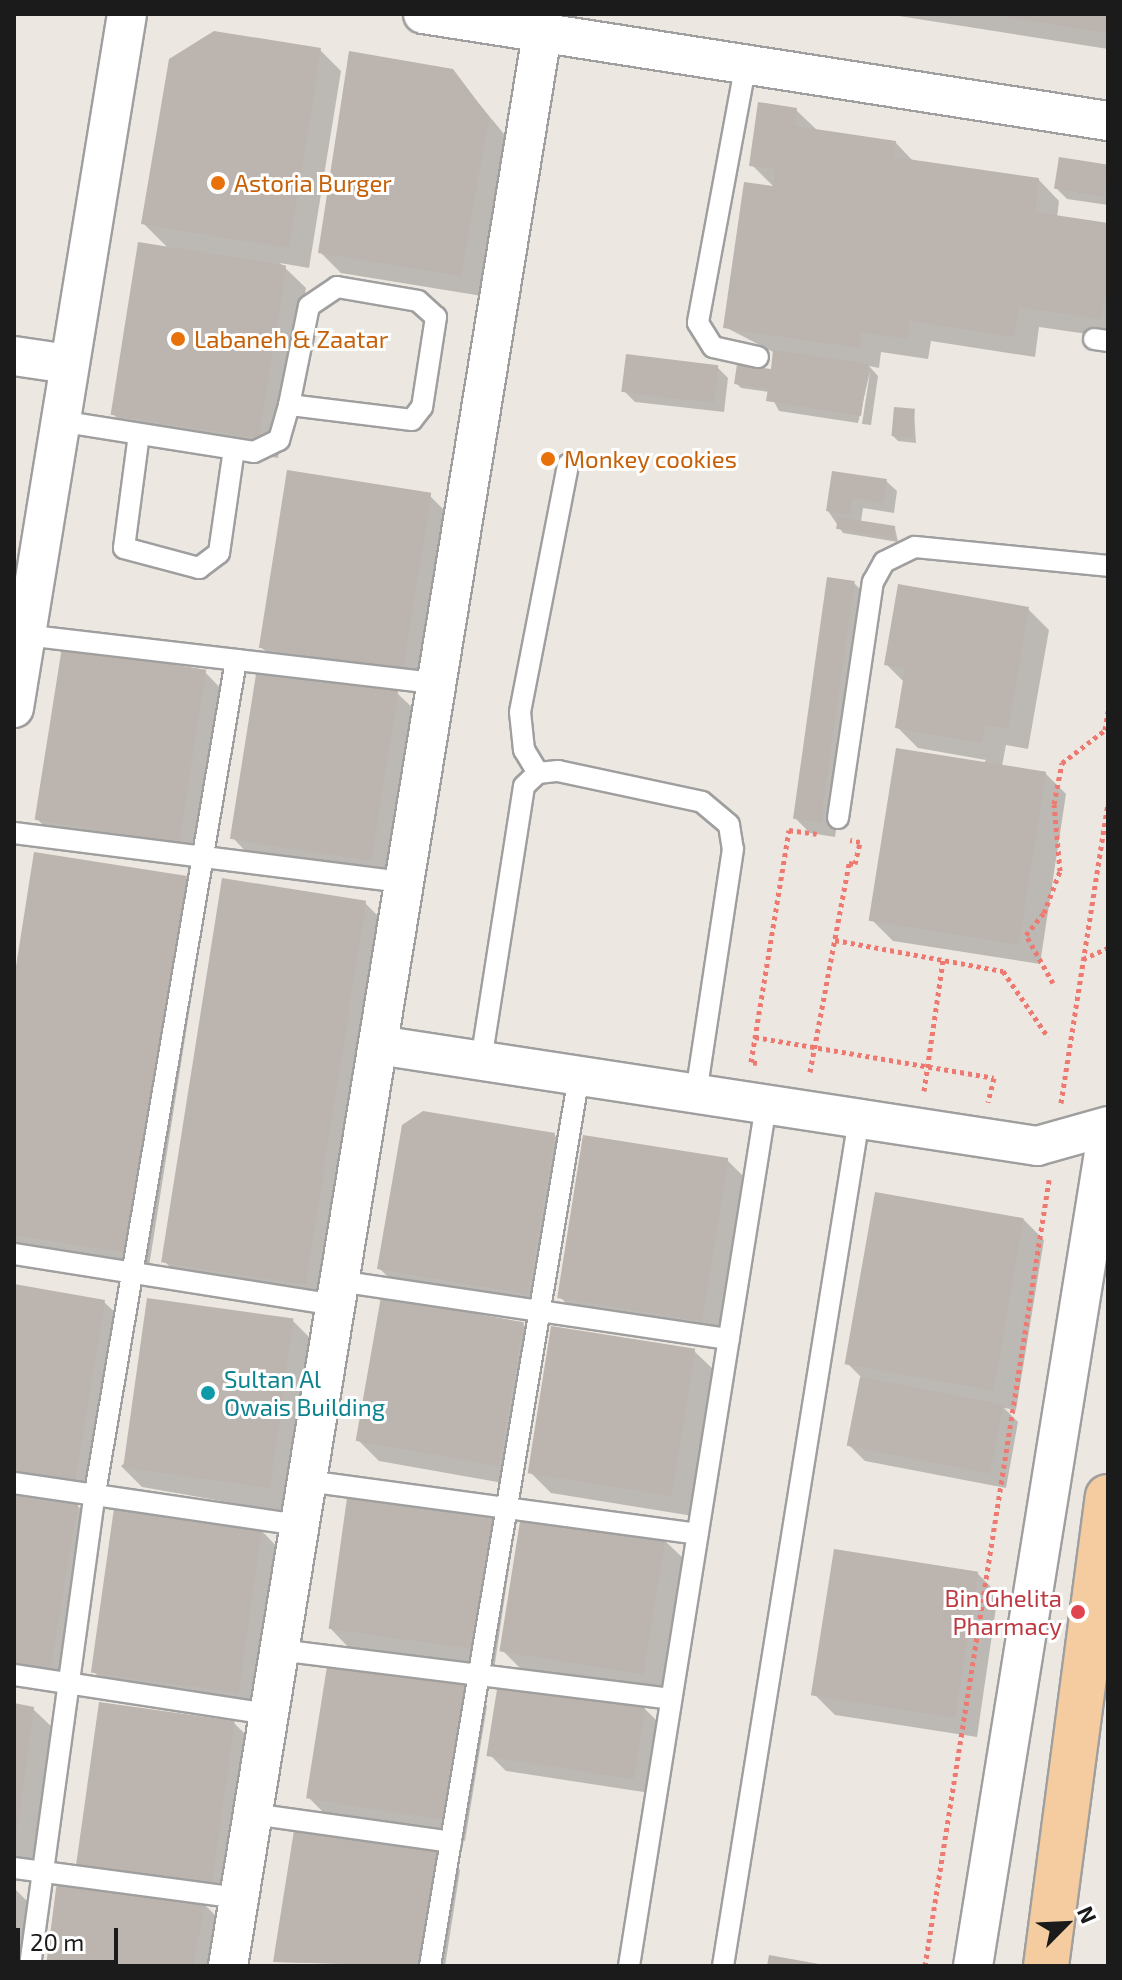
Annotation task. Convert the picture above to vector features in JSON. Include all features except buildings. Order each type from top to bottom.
[{"type":"main road","points":[[1046,1966],[1108,1497]]},
{"type":"street","points":[[14,708],[127,14]]},
{"type":"street","points":[[423,14],[1108,121]]},
{"type":"street","points":[[228,1966],[542,33]]},
{"type":"street","points":[[14,356],[68,364]]},
{"type":"street","points":[[378,1045],[1048,1149],[1085,1127],[1108,1127],[973,1966]]},
{"type":"street","points":[[1048,1149],[1094,1203]]},
{"type":"lane","points":[[746,63],[698,323],[713,347],[758,357]]},
{"type":"lane","points":[[59,421],[234,449],[272,447],[289,405],[309,306],[320,292],[337,287],[418,301],[436,317],[422,407],[412,420],[289,405]]},
{"type":"lane","points":[[139,434],[121,541],[137,556],[199,568],[219,553],[234,449]]},
{"type":"lane","points":[[568,465],[520,712],[524,750],[538,773],[702,802],[729,825],[733,849],[696,1094]]},
{"type":"lane","points":[[838,818],[873,582],[884,562],[915,547],[1108,566]]},
{"type":"lane","points":[[25,635],[436,683]]},
{"type":"lane","points":[[30,1966],[95,1493],[236,660]]},
{"type":"lane","points":[[481,1061],[521,797],[538,773]]},
{"type":"lane","points":[[14,833],[404,882]]},
{"type":"lane","points":[[430,1966],[579,1076]]},
{"type":"lane","points":[[629,1966],[766,1105]]},
{"type":"lane","points":[[723,1966],[859,1119]]},
{"type":"lane","points":[[14,1254],[132,1271],[541,1311],[729,1339]]},
{"type":"lane","points":[[307,1481],[697,1534]]},
{"type":"lane","points":[[14,1483],[300,1525]]},
{"type":"lane","points":[[279,1650],[671,1699]]},
{"type":"lane","points":[[14,1675],[269,1714]]},
{"type":"lane","points":[[253,1814],[451,1842]]},
{"type":"lane","points":[[14,1868],[239,1898]]},
{"type":"path","points":[[1053,983],[1026,935],[1044,913],[1060,871],[1054,804],[1062,763],[1105,730],[1108,711]]},
{"type":"path","points":[[925,1966],[1048,1149],[1108,803]]},
{"type":"path","points":[[766,1065],[751,1062],[789,830],[860,842],[835,940],[810,1072]]},
{"type":"path","points":[[835,940],[1003,971],[1048,1037]]},
{"type":"path","points":[[1083,959],[1108,948]]},
{"type":"path","points":[[924,1091],[943,960]]},
{"type":"path","points":[[755,1037],[994,1078],[989,1102],[976,1100]]},
{"type":"path","points":[[795,1070],[824,1075]]},
{"type":"path","points":[[910,1089],[937,1093]]},
{"type":"place","name":"Astoria Burger","points":[[218,183]]},
{"type":"place","name":"Labaneh & Zaatar","points":[[178,339]]},
{"type":"place","name":"Monkey cookies","points":[[548,459]]},
{"type":"place","name":"Sultan Al Owais Building","points":[[208,1393]]},
{"type":"place","name":"Bin Ghelita Pharmacy","points":[[1078,1612]]}]
